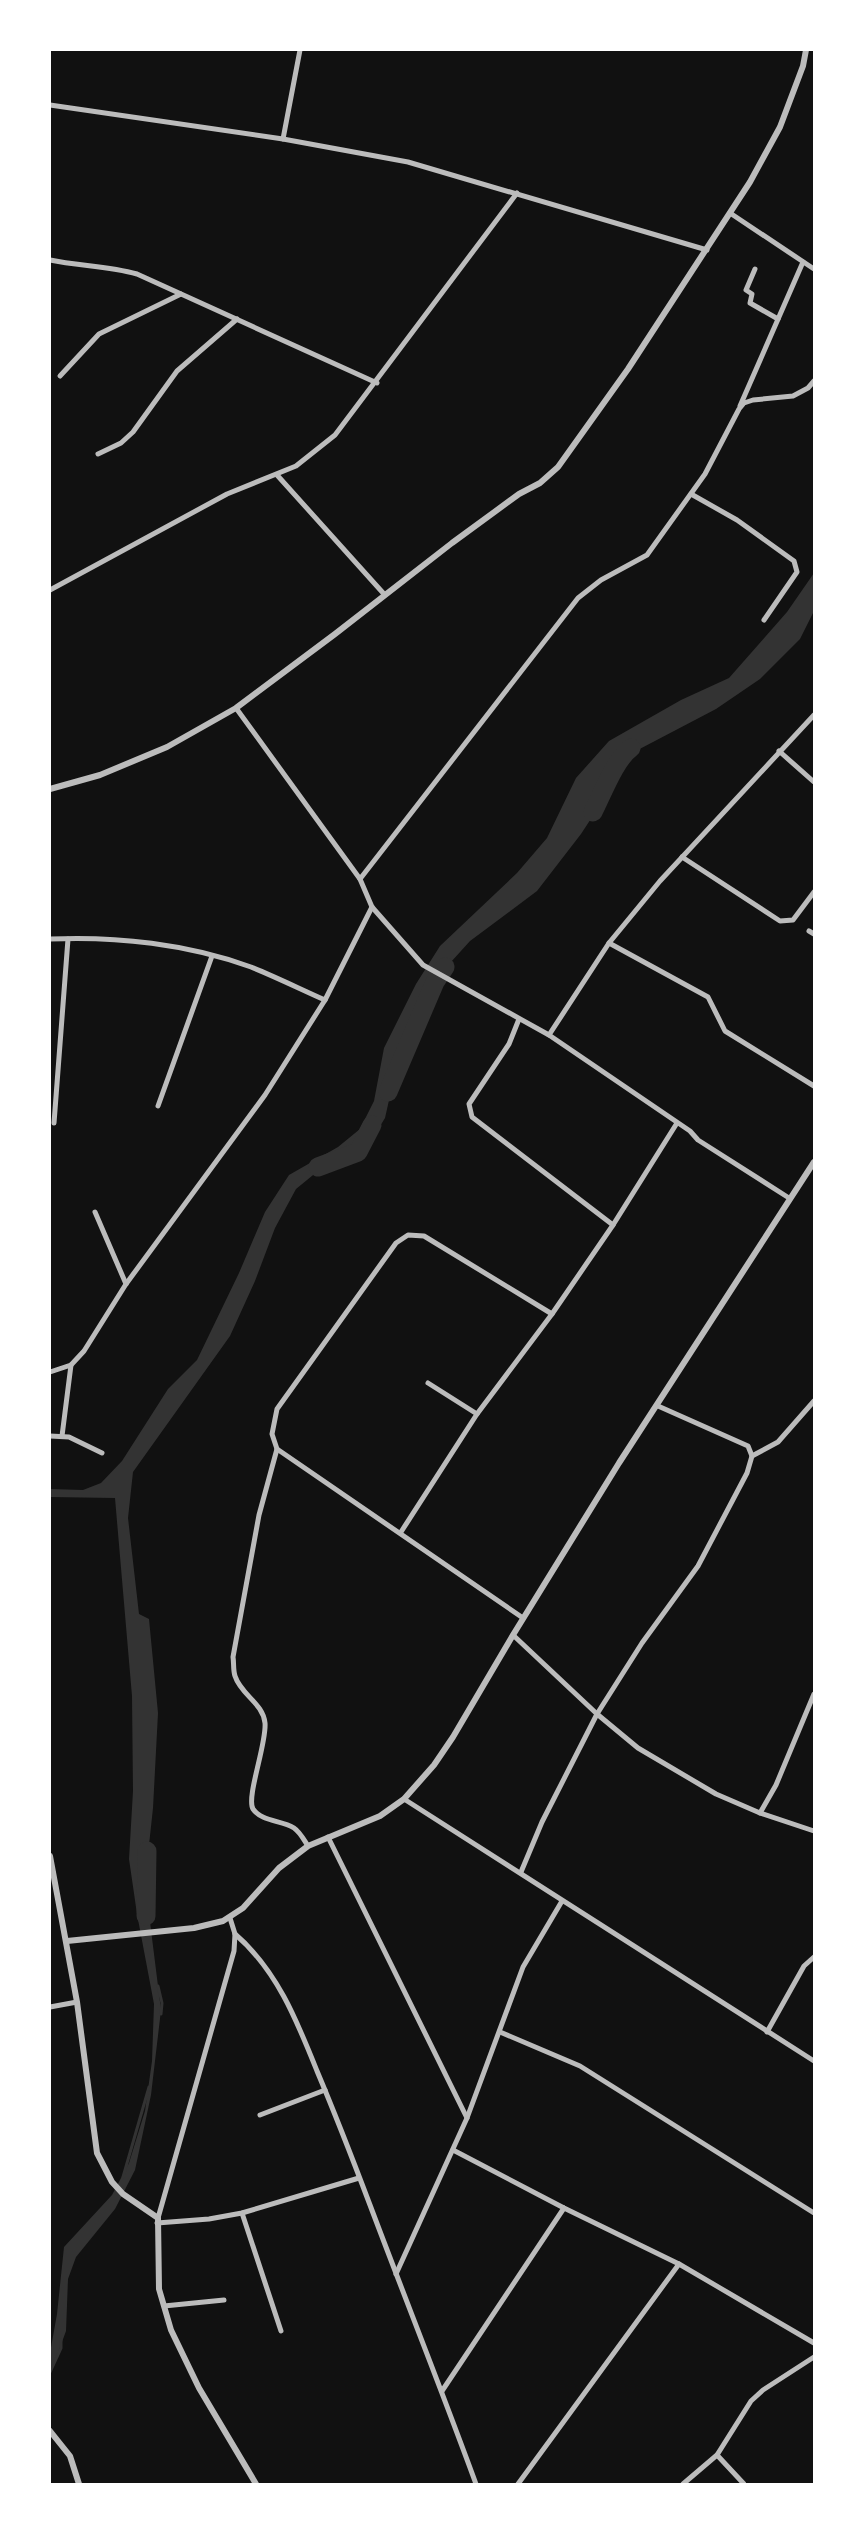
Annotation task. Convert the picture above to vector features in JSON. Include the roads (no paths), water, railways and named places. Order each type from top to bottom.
[{"type":"street","points":[[283,139],[300,50]]},
{"type":"street","points":[[50,789],[100,775],[158,750],[236,708],[335,634],[384,594],[558,467],[708,250],[780,128],[803,66],[806,50]]},
{"type":"street","points":[[50,105],[283,139],[408,162],[708,250]]},
{"type":"street","points":[[50,590],[227,494],[296,466],[335,436],[377,383],[517,193]]},
{"type":"street","points":[[730,213],[814,269]]},
{"type":"street","points":[[50,260],[81,267],[116,268],[137,274],[377,383]]},
{"type":"street","points":[[360,879],[578,598],[601,580],[647,554],[706,474],[738,409],[803,262]]},
{"type":"street","points":[[755,269],[746,290],[752,294],[750,304],[778,319]]},
{"type":"street","points":[[60,376],[99,334],[181,294]]},
{"type":"street","points":[[98,454],[122,443],[133,432],[177,371],[237,319]]},
{"type":"street","points":[[738,409],[753,400],[793,396],[808,388],[814,382]]},
{"type":"street","points":[[277,475],[384,594]]},
{"type":"street","points":[[691,494],[737,520],[794,561],[797,572],[764,620]]},
{"type":"street","points":[[236,708],[360,879],[372,907],[423,965],[549,1035],[677,1123],[706,1146],[789,1198]]},
{"type":"street","points":[[549,1035],[609,943],[682,857],[814,715]]},
{"type":"street","points":[[779,751],[814,782]]},
{"type":"street","points":[[682,857],[780,921],[793,920],[814,892]]},
{"type":"street","points":[[50,1372],[70,1365],[84,1351],[126,1284],[265,1094],[325,1000],[372,907]]},
{"type":"street","points":[[50,939],[68,938],[152,943],[212,956],[250,967],[325,1000]]},
{"type":"street","points":[[54,1122],[68,938]]},
{"type":"street","points":[[609,943],[708,997],[725,1031],[814,1086]]},
{"type":"street","points":[[158,1106],[212,956]]},
{"type":"street","points":[[519,1019],[509,1044],[469,1104],[469,1111],[472,1117],[613,1225]]},
{"type":"street","points":[[401,1532],[477,1414],[552,1314],[613,1225],[677,1123]]},
{"type":"street","points":[[66,1941],[209,1926],[230,1918],[243,1908],[279,1868],[308,1846],[380,1816],[404,1799],[434,1765],[453,1737],[523,1618],[619,1463],[658,1406],[789,1198],[813,1164]]},
{"type":"street","points":[[95,1212],[126,1284]]},
{"type":"street","points":[[308,1846],[294,1828],[260,1816],[253,1808],[251,1798],[264,1740],[265,1724],[263,1711],[244,1692],[235,1676],[233,1657],[259,1516],[277,1449],[272,1434],[277,1409],[396,1243],[408,1235],[424,1236],[552,1314]]},
{"type":"street","points":[[62,1436],[70,1365]]},
{"type":"street","points":[[428,1383],[477,1414]]},
{"type":"street","points":[[752,1456],[778,1442],[814,1401]]},
{"type":"street","points":[[521,1872],[542,1822],[597,1714],[642,1643],[698,1566],[747,1473],[752,1456],[748,1446],[658,1406]]},
{"type":"street","points":[[50,1436],[62,1436],[102,1453]]},
{"type":"street","points":[[277,1449],[372,1516],[401,1532],[523,1618]]},
{"type":"street","points":[[513,1635],[597,1714],[638,1748],[716,1794],[760,1813],[814,1831]]},
{"type":"street","points":[[760,1813],[776,1785],[814,1694]]},
{"type":"street","points":[[404,1799],[814,2061]]},
{"type":"street","points":[[328,1837],[466,2118]]},
{"type":"street","points":[[50,1856],[76,2002],[97,2153],[112,2182],[123,2194],[157,2220],[209,2219],[242,2213],[359,2178]]},
{"type":"street","points":[[396,2274],[453,2150],[500,2032],[523,1967],[562,1901]]},
{"type":"street","points":[[230,1918],[235,1934],[234,1951],[157,2220],[159,2289],[177,2345],[195,2381],[256,2484]]},
{"type":"street","points":[[235,1934],[248,1944],[286,1998],[325,2090],[442,2391],[476,2484]]},
{"type":"street","points":[[767,2032],[804,1966],[814,1957]]},
{"type":"street","points":[[50,2007],[76,2002]]},
{"type":"street","points":[[500,2032],[580,2066],[814,2212]]},
{"type":"street","points":[[260,2115],[325,2090]]},
{"type":"street","points":[[453,2150],[564,2208],[679,2264],[814,2343]]},
{"type":"street","points":[[442,2391],[564,2208]]},
{"type":"street","points":[[242,2213],[282,2330]]},
{"type":"street","points":[[518,2484],[679,2264]]},
{"type":"street","points":[[164,2306],[224,2300]]},
{"type":"street","points":[[683,2484],[717,2455],[751,2401],[814,2357]]},
{"type":"street","points":[[50,2431],[70,2456],[79,2484]]},
{"type":"street","points":[[717,2455],[744,2484]]},
{"type":"waterway","points":[[593,812],[614,769],[625,753],[631,748]]},
{"type":"waterway","points":[[388,1092],[435,982],[445,967]]},
{"type":"waterway","points":[[318,1167],[358,1152],[372,1125]]},
{"type":"waterway","points":[[146,1916],[147,1851]]},
{"type":"waterway","points":[[158,1986],[162,2003],[161,2014]]},
{"type":"waterway","points":[[123,2177],[149,2087]]},
{"type":"waterway","points":[[50,2372],[61,2348],[61,2340]]}]
